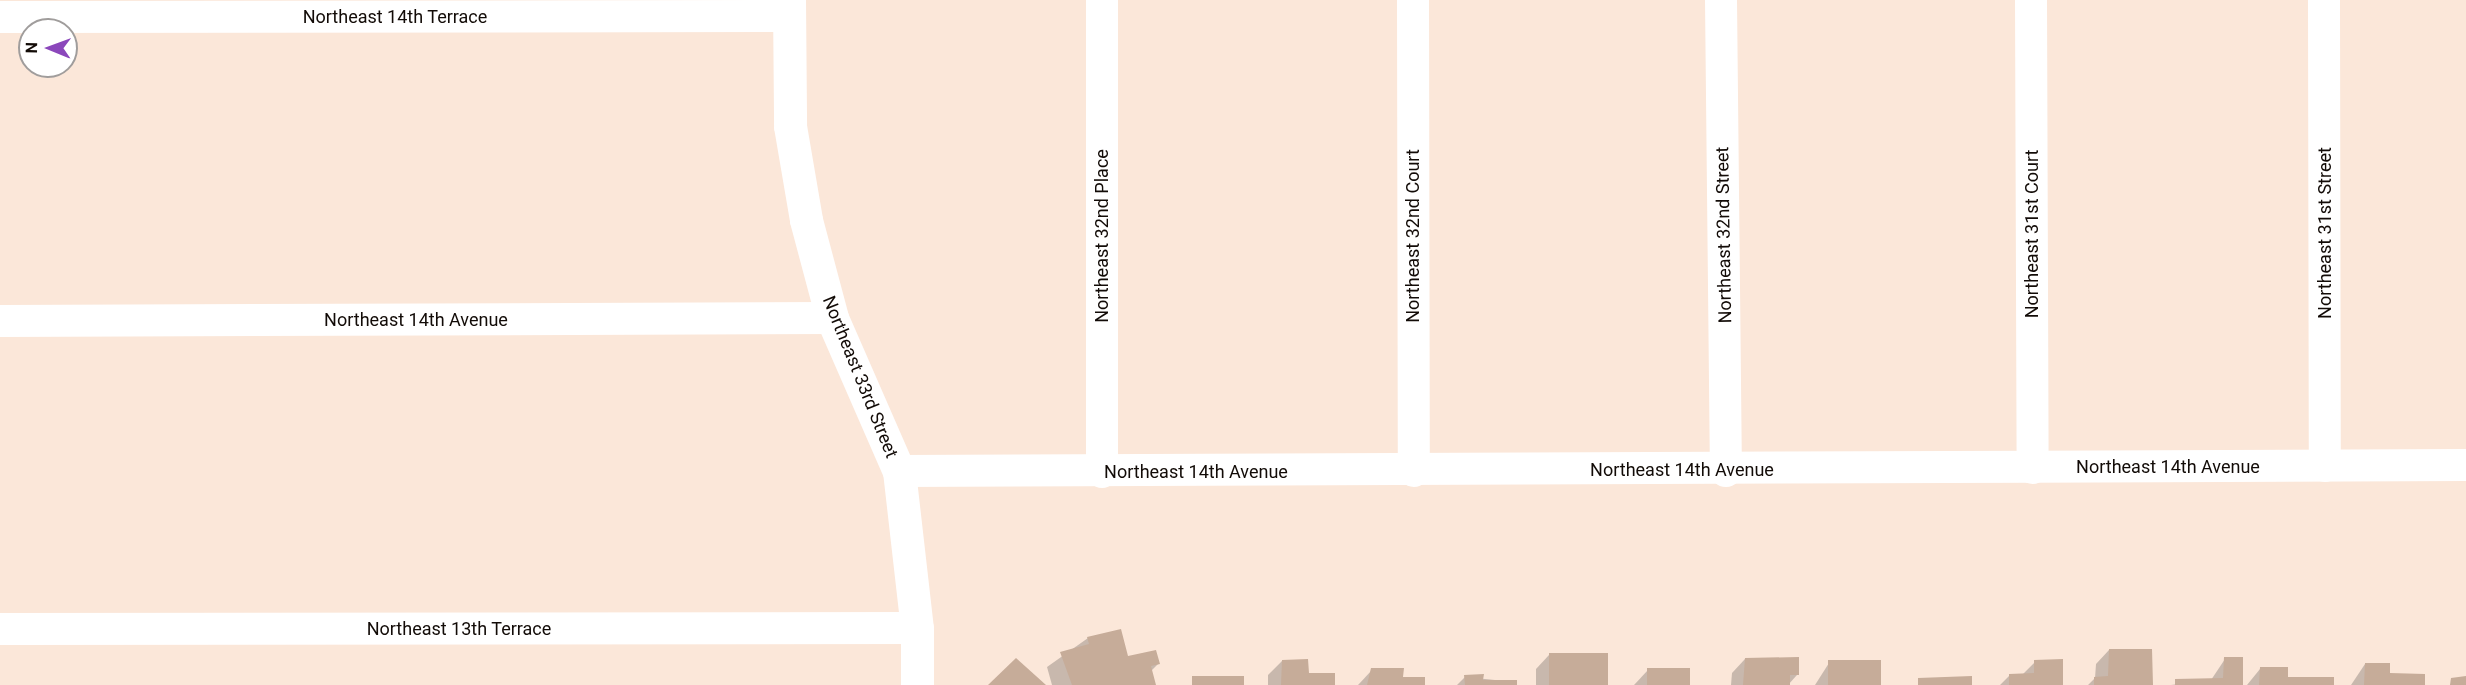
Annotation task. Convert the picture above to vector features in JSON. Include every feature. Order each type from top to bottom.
[{"type":"street","name":"Northeast 32nd Place","points":[[1102,0],[1102,472]]},
{"type":"street","name":"Northeast 32nd Court","points":[[1413,0],[1414,471]]},
{"type":"street","name":"Northeast 32nd Street","points":[[1721,0],[1726,471]]},
{"type":"street","name":"Northeast 31st Court","points":[[2031,0],[2033,468]]},
{"type":"street","name":"Northeast 31st Street","points":[[2324,0],[2325,466]]},
{"type":"street","name":"Northeast 14th Terrace","points":[[0,17],[789,8]]},
{"type":"street","name":"Northeast 33rd Street","points":[[789,8],[790,126],[806,219],[832,318],[899,471],[917,628],[918,685]]},
{"type":"street","name":"Northeast 14th Avenue","points":[[0,321],[832,318]]},
{"type":"street","name":"Northeast 14th Avenue","points":[[899,471],[1726,471],[2466,465]]},
{"type":"street","name":"Northeast 13th Terrace","points":[[0,629],[917,628]]},
{"type":"building","points":[[1121,629],[1128,656],[1156,650],[1160,664],[1151,666],[1156,685],[1072,685],[1060,652],[1089,644],[1087,637]]},
{"type":"building","points":[[2109,649],[2152,649],[2153,685],[2094,685],[2094,677],[2108,676]]},
{"type":"building","points":[[1549,653],[1608,653],[1608,685],[1549,685]]},
{"type":"building","points":[[1799,657],[1799,675],[1790,675],[1790,685],[1743,685],[1745,658]]},
{"type":"building","points":[[2224,657],[2243,657],[2243,685],[2175,685],[2175,679],[2223,678]]},
{"type":"building","points":[[1016,658],[1046,685],[988,685]]},
{"type":"building","points":[[1308,659],[1309,673],[1335,673],[1335,685],[1281,685],[1282,660]]},
{"type":"building","points":[[2063,659],[2063,685],[2009,685],[2009,674],[2034,673],[2034,660]]},
{"type":"building","points":[[1828,660],[1881,660],[1881,685],[1828,685]]},
{"type":"building","points":[[2365,663],[2390,663],[2390,673],[2425,674],[2425,685],[2364,685]]},
{"type":"building","points":[[2260,667],[2288,667],[2288,677],[2334,677],[2334,685],[2259,685]]},
{"type":"building","points":[[1371,668],[1404,668],[1403,677],[1425,677],[1425,685],[1367,685]]},
{"type":"building","points":[[1647,668],[1690,668],[1690,685],[1647,685]]},
{"type":"building","points":[[1484,674],[1483,680],[1517,680],[1517,685],[1465,685],[1464,675]]},
{"type":"building","points":[[1192,676],[1244,676],[1244,685],[1192,685]]},
{"type":"building","points":[[1972,676],[1972,685],[1918,685],[1918,678]]},
{"type":"building","points":[[2466,676],[2466,685],[2450,685],[2451,678]]}]
